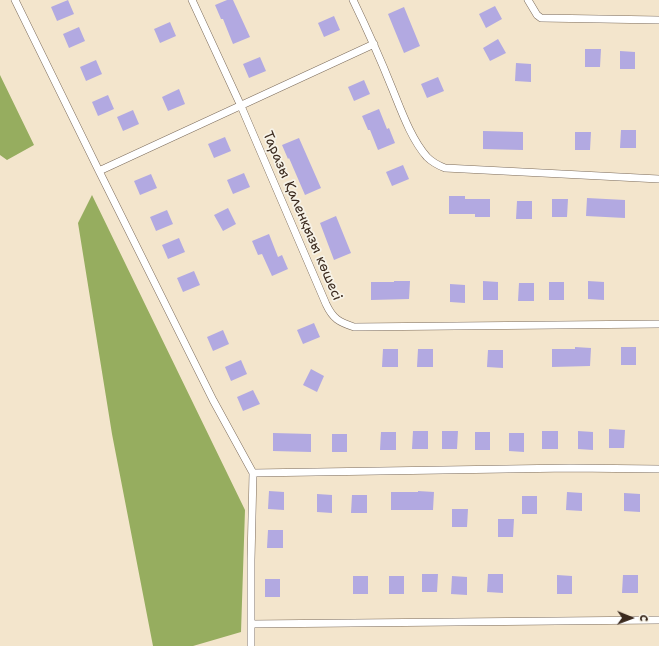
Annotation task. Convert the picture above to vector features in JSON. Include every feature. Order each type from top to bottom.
[{"type":"street","points":[[15,0],[98,171],[213,400],[253,473],[251,646]]},
{"type":"street","name":"Таразы Қаленқызы көшесі","points":[[192,0],[241,106],[330,314],[340,322],[354,327],[659,324]]},
{"type":"street","points":[[353,0],[418,145],[434,164],[445,168],[659,179]]},
{"type":"street","points":[[528,0],[540,18],[659,20]]},
{"type":"street","points":[[98,171],[374,44]]},
{"type":"street","points":[[253,473],[570,468],[659,469]]},
{"type":"street","points":[[251,624],[659,620]]},
{"type":"green space","points":[[0,75],[34,145],[7,160],[0,155]]},
{"type":"green space","points":[[92,195],[245,510],[241,632],[193,646],[153,646],[112,434],[78,223]]},
{"type":"building","points":[[68,0],[74,14],[57,21],[51,7]]},
{"type":"building","points":[[227,0],[233,0],[250,37],[233,44],[223,19],[221,19],[215,5]]},
{"type":"building","points":[[495,6],[502,19],[486,28],[479,14]]},
{"type":"building","points":[[404,7],[420,46],[404,53],[388,14]]},
{"type":"building","points":[[334,16],[340,30],[324,37],[318,23]]},
{"type":"building","points":[[170,22],[176,36],[160,43],[154,29]]},
{"type":"building","points":[[79,27],[85,41],[69,48],[63,34]]},
{"type":"building","points":[[498,39],[506,53],[490,61],[483,48]]},
{"type":"building","points":[[585,49],[601,49],[600,67],[585,67]]},
{"type":"building","points":[[620,51],[635,52],[635,69],[620,69]]},
{"type":"building","points":[[260,57],[266,71],[249,78],[243,64]]},
{"type":"building","points":[[96,60],[102,74],[86,81],[80,67]]},
{"type":"building","points":[[516,63],[531,64],[531,82],[515,81]]},
{"type":"building","points":[[438,77],[444,91],[427,98],[421,84]]},
{"type":"building","points":[[364,80],[370,94],[354,101],[348,87]]},
{"type":"building","points":[[179,89],[185,104],[168,111],[162,97]]},
{"type":"building","points":[[108,95],[114,109],[98,116],[92,102]]},
{"type":"building","points":[[379,109],[387,129],[389,128],[395,143],[378,150],[370,130],[368,130],[362,116]]},
{"type":"building","points":[[133,110],[139,124],[123,131],[117,117]]},
{"type":"building","points":[[621,130],[636,130],[636,148],[620,148]]},
{"type":"building","points":[[483,131],[523,132],[523,150],[483,149]]},
{"type":"building","points":[[575,132],[591,132],[590,150],[575,150]]},
{"type":"building","points":[[225,137],[231,151],[214,158],[208,144]]},
{"type":"building","points":[[299,138],[321,188],[305,195],[282,145]]},
{"type":"building","points":[[403,165],[409,179],[392,186],[386,172]]},
{"type":"building","points":[[244,173],[250,187],[233,194],[227,180]]},
{"type":"building","points":[[151,174],[157,188],[140,195],[134,181]]},
{"type":"building","points":[[449,196],[465,196],[465,199],[490,199],[490,217],[475,217],[475,214],[449,214]]},
{"type":"building","points":[[587,198],[625,200],[625,218],[586,216]]},
{"type":"building","points":[[552,199],[568,199],[567,217],[552,217]]},
{"type":"building","points":[[517,201],[532,201],[532,219],[516,219]]},
{"type":"building","points":[[228,208],[236,224],[223,231],[214,215]]},
{"type":"building","points":[[167,210],[173,224],[156,231],[150,217]]},
{"type":"building","points":[[336,216],[351,253],[334,260],[320,223]]},
{"type":"building","points":[[269,234],[278,257],[282,255],[288,269],[272,276],[262,254],[258,255],[252,241]]},
{"type":"building","points":[[179,238],[185,252],[168,259],[162,245]]},
{"type":"building","points":[[194,271],[200,285],[183,292],[177,278]]},
{"type":"building","points":[[410,281],[409,299],[371,300],[371,282]]},
{"type":"building","points":[[483,281],[498,282],[498,300],[483,300]]},
{"type":"building","points":[[588,281],[604,282],[604,300],[588,299]]},
{"type":"building","points":[[549,282],[564,282],[564,300],[549,300]]},
{"type":"building","points":[[519,283],[534,283],[534,301],[518,301]]},
{"type":"building","points":[[450,284],[465,285],[465,303],[450,302]]},
{"type":"building","points":[[314,323],[320,337],[303,344],[297,330]]},
{"type":"building","points":[[223,330],[229,344],[213,351],[207,337]]},
{"type":"building","points":[[575,347],[591,348],[590,366],[552,367],[552,349],[575,349]]},
{"type":"building","points":[[621,347],[636,347],[636,365],[621,365]]},
{"type":"building","points":[[383,349],[398,349],[398,367],[382,367]]},
{"type":"building","points":[[418,349],[433,349],[433,367],[417,367]]},
{"type":"building","points":[[488,350],[503,350],[503,368],[487,367]]},
{"type":"building","points":[[241,360],[247,374],[231,381],[225,367]]},
{"type":"building","points":[[311,369],[324,376],[317,392],[303,385]]},
{"type":"building","points":[[253,390],[260,404],[243,411],[237,397]]},
{"type":"building","points":[[609,429],[625,430],[624,448],[609,448]]},
{"type":"building","points":[[413,431],[428,431],[428,449],[412,449]]},
{"type":"building","points":[[442,431],[458,431],[457,449],[442,449]]},
{"type":"building","points":[[542,431],[558,431],[558,449],[542,449]]},
{"type":"building","points":[[578,431],[593,432],[593,450],[578,449]]},
{"type":"building","points":[[381,432],[396,432],[396,450],[380,450]]},
{"type":"building","points":[[475,432],[490,432],[490,450],[475,450]]},
{"type":"building","points":[[273,433],[311,434],[311,452],[273,451]]},
{"type":"building","points":[[509,433],[524,433],[524,452],[509,451]]},
{"type":"building","points":[[332,434],[347,434],[347,452],[332,452]]},
{"type":"building","points":[[269,491],[284,492],[284,510],[268,509]]},
{"type":"building","points":[[391,492],[434,492],[433,510],[391,510]]},
{"type":"building","points":[[567,492],[582,493],[582,511],[566,510]]},
{"type":"building","points":[[624,493],[640,494],[640,512],[624,511]]},
{"type":"building","points":[[317,494],[332,495],[332,513],[317,512]]},
{"type":"building","points":[[352,495],[367,495],[367,513],[351,513]]},
{"type":"building","points":[[522,496],[537,496],[537,514],[522,514]]},
{"type":"building","points":[[452,509],[468,509],[467,527],[452,527]]},
{"type":"building","points":[[498,519],[514,519],[513,537],[498,537]]},
{"type":"building","points":[[268,530],[283,530],[283,548],[267,548]]},
{"type":"building","points":[[422,574],[438,574],[437,592],[422,592]]},
{"type":"building","points":[[488,574],[503,574],[503,593],[487,592]]},
{"type":"building","points":[[557,575],[572,576],[572,594],[557,594]]},
{"type":"building","points":[[623,575],[638,575],[638,593],[622,593]]},
{"type":"building","points":[[353,576],[368,576],[368,594],[353,594]]},
{"type":"building","points":[[389,576],[404,576],[404,594],[389,594]]},
{"type":"building","points":[[452,576],[467,577],[467,595],[451,594]]},
{"type":"building","points":[[265,579],[280,579],[280,597],[265,597]]}]
